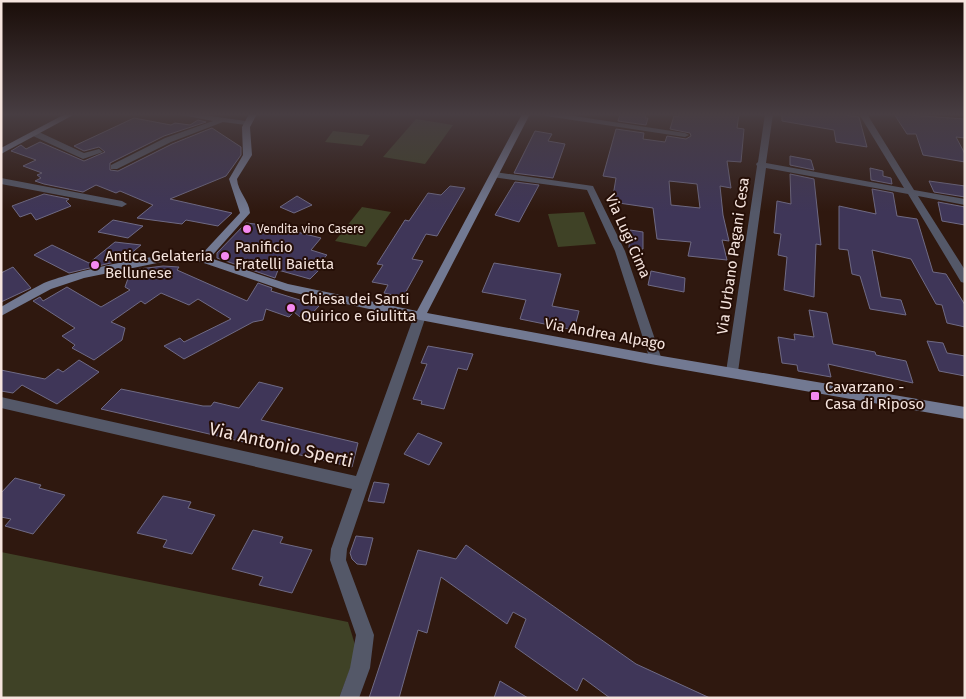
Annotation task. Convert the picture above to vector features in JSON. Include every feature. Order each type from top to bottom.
[{"type":"street","points":[[63,147],[83,156],[99,152]]},
{"type":"street","points":[[114,167],[155,147]]},
{"type":"street","points":[[204,258],[245,213],[244,203],[233,183],[235,174],[248,153],[247,147]]},
{"type":"street","points":[[361,484],[420,316],[509,147]]},
{"type":"street","name":"Via Urbano Pagani Cesa","points":[[732,372],[763,147]]},
{"type":"street","points":[[883,147],[965,279]]},
{"type":"street","points":[[760,164],[965,202]]},
{"type":"street","name":"Via Lugi Cima","points":[[495,175],[590,188],[610,226],[635,288],[656,360]]},
{"type":"street","points":[[1,181],[122,204]]},
{"type":"street","name":"Via Andrea Alpago","points":[[1,312],[48,286],[82,275],[174,257],[204,258],[299,290],[420,316],[656,360],[965,413]]},
{"type":"street","name":"Via Antonio Sperti","points":[[1,402],[361,484],[339,549],[338,560],[365,635],[365,650],[349,698]]},
{"type":"green space","points":[[392,147],[437,147],[425,164],[383,157]]},
{"type":"green space","points":[[362,207],[391,212],[366,247],[335,241]]},
{"type":"green space","points":[[584,212],[596,244],[558,247],[548,214]]},
{"type":"green space","points":[[1,552],[348,622],[357,651],[339,698],[1,698]]},
{"type":"building","points":[[18,147],[26,149],[31,147],[51,147],[84,161],[105,152],[99,147],[84,151],[75,147],[143,147],[110,163],[110,170],[118,171],[167,147],[240,147],[241,155],[226,176],[170,199],[232,213],[218,226],[186,220],[182,224],[137,218],[153,205],[120,191],[116,193],[96,185],[83,192],[35,181],[41,178],[37,175],[42,173],[23,166],[36,160],[11,151]]},
{"type":"building","points":[[527,147],[564,147],[553,178],[514,173]]},
{"type":"building","points":[[611,147],[742,147],[741,162],[727,161],[731,188],[720,186],[723,215],[729,241],[722,240],[727,260],[688,256],[691,242],[657,239],[653,208],[612,202],[616,178],[603,176]],"holes":[[[669,181],[697,184],[700,208],[671,205]]]},
{"type":"building","points":[[920,147],[961,147],[965,154],[965,162],[923,155]]},
{"type":"building","points":[[790,156],[811,160],[814,170],[790,165]]},
{"type":"building","points":[[870,168],[883,171],[883,176],[891,178],[892,184],[871,180]]},
{"type":"building","points":[[790,174],[814,179],[821,245],[816,244],[814,297],[784,290],[787,257],[778,255],[781,234],[774,233],[777,201],[791,204]]},
{"type":"building","points":[[929,181],[965,186],[965,197],[934,192]]},
{"type":"building","points":[[515,182],[539,185],[519,222],[495,215]]},
{"type":"building","points":[[450,186],[465,188],[437,236],[426,234],[412,259],[423,261],[403,297],[384,293],[388,285],[372,282],[383,265],[377,264],[405,220],[409,221],[428,193],[441,195]]},
{"type":"building","points":[[872,189],[893,193],[897,216],[917,219],[933,272],[946,274],[965,305],[965,327],[947,323],[942,305],[936,304],[911,259],[872,250],[881,297],[901,300],[906,315],[870,309],[860,276],[852,274],[848,250],[839,249],[839,206],[876,214]]},
{"type":"building","points":[[44,194],[69,199],[66,201],[71,206],[36,220],[31,213],[20,217],[12,206]]},
{"type":"building","points":[[297,196],[312,205],[294,213],[280,207]]},
{"type":"building","points":[[938,202],[965,207],[965,225],[942,221]]},
{"type":"building","points":[[113,220],[143,226],[128,238],[98,232]]},
{"type":"building","points":[[246,223],[273,226],[321,238],[311,250],[327,255],[318,265],[323,266],[310,279],[278,270],[275,278],[217,258],[217,253]]},
{"type":"building","points":[[630,230],[643,232],[643,249],[629,248]]},
{"type":"building","points":[[115,242],[141,245],[123,260],[69,273],[34,255],[52,245],[89,263]]},
{"type":"building","points":[[494,263],[561,274],[552,306],[579,311],[574,330],[520,319],[526,300],[482,292]]},
{"type":"building","points":[[163,266],[179,267],[177,270],[247,301],[258,283],[272,288],[271,291],[319,306],[305,321],[294,312],[289,317],[266,309],[263,320],[253,322],[184,359],[164,346],[180,338],[184,342],[231,319],[198,299],[189,305],[161,293],[145,304],[141,301],[111,322],[125,328],[122,340],[94,360],[72,348],[75,345],[62,336],[75,328],[33,301],[40,297],[43,301],[67,287],[101,307],[130,290],[125,287],[131,270]]},
{"type":"building","points":[[13,267],[31,288],[1,302],[1,273]]},
{"type":"building","points":[[651,271],[685,278],[684,292],[648,285]]},
{"type":"building","points":[[809,310],[827,313],[833,344],[875,352],[876,355],[906,361],[913,383],[828,364],[831,377],[798,371],[797,365],[782,363],[778,337],[795,340],[794,334],[814,337]]},
{"type":"building","points":[[927,341],[943,343],[947,353],[965,356],[965,376],[939,371]]},
{"type":"building","points":[[428,346],[473,354],[467,370],[458,368],[444,409],[421,404],[422,401],[413,399],[427,364],[421,363]]},
{"type":"building","points":[[79,360],[99,372],[57,404],[22,385],[13,393],[1,391],[1,370],[45,379],[58,369],[63,372]]},
{"type":"building","points":[[259,382],[283,388],[261,420],[358,443],[352,467],[101,409],[121,389],[203,406],[211,406],[214,402],[239,408]]},
{"type":"building","points":[[418,433],[442,443],[429,465],[404,454]]},
{"type":"building","points":[[15,478],[41,485],[39,488],[65,495],[33,534],[5,526],[11,519],[1,517],[1,493]]},
{"type":"building","points":[[374,482],[389,484],[384,503],[368,501]]},
{"type":"building","points":[[163,496],[191,502],[188,508],[215,515],[192,554],[163,547],[167,540],[137,533]]},
{"type":"building","points":[[253,530],[283,537],[280,543],[312,550],[292,593],[259,585],[263,577],[232,569]]},
{"type":"building","points":[[356,536],[373,538],[366,565],[357,564],[352,559],[350,553]]},
{"type":"building","points":[[466,545],[636,664],[710,698],[610,698],[583,678],[577,691],[515,647],[526,619],[513,612],[507,624],[441,577],[427,633],[418,630],[399,698],[369,698],[418,550],[456,559]]},
{"type":"building","points":[[500,681],[528,698],[494,698]]},
{"type":"place","name":"Vendita vino Casere","points":[[247,229]]},
{"type":"place","name":"Panificio Fratelli Baietta","points":[[225,256]]},
{"type":"place","name":"Antica Gelateria Bellunese","points":[[95,265]]},
{"type":"place","name":"Chiesa dei Santi Quirico e Giulitta","points":[[291,308]]},
{"type":"place","name":"Cavarzano - Casa di Riposo","points":[[815,396]]}]
